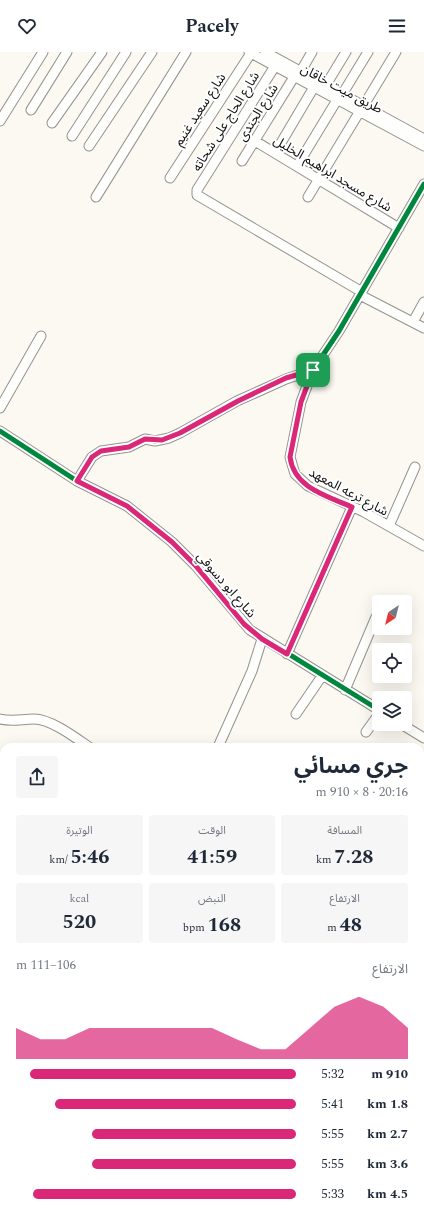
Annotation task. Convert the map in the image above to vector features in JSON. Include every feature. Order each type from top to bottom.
[{"type":"street","points":[[0,121],[4,106],[43,52]]},
{"type":"street","points":[[31,110],[67,52]]},
{"type":"street","points":[[52,124],[102,52]]},
{"type":"street","points":[[72,136],[126,52]]},
{"type":"street","points":[[89,146],[152,52]]},
{"type":"street","points":[[96,197],[186,52]]},
{"type":"street","name":"طريق ميت خاقان","points":[[266,52],[314,87],[340,96],[424,139]]},
{"type":"street","name":"شارع الجندى","points":[[242,162],[312,52]]},
{"type":"street","points":[[326,85],[346,52]]},
{"type":"street","points":[[297,166],[368,52]]},
{"type":"street","points":[[308,197],[396,52]]},
{"type":"street","name":"طريق ميت خاقان","points":[[250,53],[275,66],[326,85],[340,96]]},
{"type":"street","name":"شارع سعيد غنيم","points":[[170,178],[250,53]]},
{"type":"street","name":"شارع الحاج على شحاته","points":[[275,66],[196,193],[198,196],[361,294]]},
{"type":"street","points":[[275,153],[314,87]]},
{"type":"street","name":"طريق ميت خاقان","points":[[362,108],[424,146]]},
{"type":"street","name":"شارع مسجد ابراهيم الخليل","points":[[255,141],[399,228]]},
{"type":"street","name":"شارع ترعه المعهد","points":[[424,184],[339,331],[313,370],[301,402],[290,457],[291,466],[295,474],[304,484],[389,526],[424,546]]},
{"type":"street","points":[[361,294],[424,328]]},
{"type":"street","points":[[413,322],[424,302]]},
{"type":"street","points":[[0,408],[41,336]]},
{"type":"street","points":[[77,481],[92,457],[101,451],[129,447],[145,439],[162,440],[180,433],[238,401],[286,378],[313,370]]},
{"type":"street","name":"شارع ابو دسوقي","points":[[0,431],[77,481],[127,506],[172,542],[195,565],[244,624],[262,639],[372,706]]},
{"type":"street","points":[[389,526],[416,467]]},
{"type":"street","points":[[287,654],[352,507]]},
{"type":"street","points":[[345,690],[372,626]]},
{"type":"street","points":[[220,743],[252,671],[262,639]]},
{"type":"street","points":[[296,714],[322,676]]},
{"type":"street","points":[[0,718],[11,721],[41,720],[66,732],[83,743]]},
{"type":"street","points":[[366,732],[372,724]]},
{"type":"street","points":[[412,731],[424,738]]},
{"type":"cycle path","points":[[77,481],[92,457],[101,451],[129,447],[145,439],[155,441],[169,438],[237,401],[286,379],[313,370],[339,331],[424,184]]},
{"type":"cycle path","points":[[0,431],[77,481],[127,506],[172,542],[195,565],[250,630],[372,706]]},
{"type":"route","points":[[313,370],[301,402],[290,457],[291,466],[300,481],[326,496],[352,507],[287,654],[250,630],[230,609],[195,565],[172,542],[116,498],[77,481],[92,457],[101,451],[129,447],[145,439],[156,441],[169,438],[238,401],[286,378],[313,370]]}]
